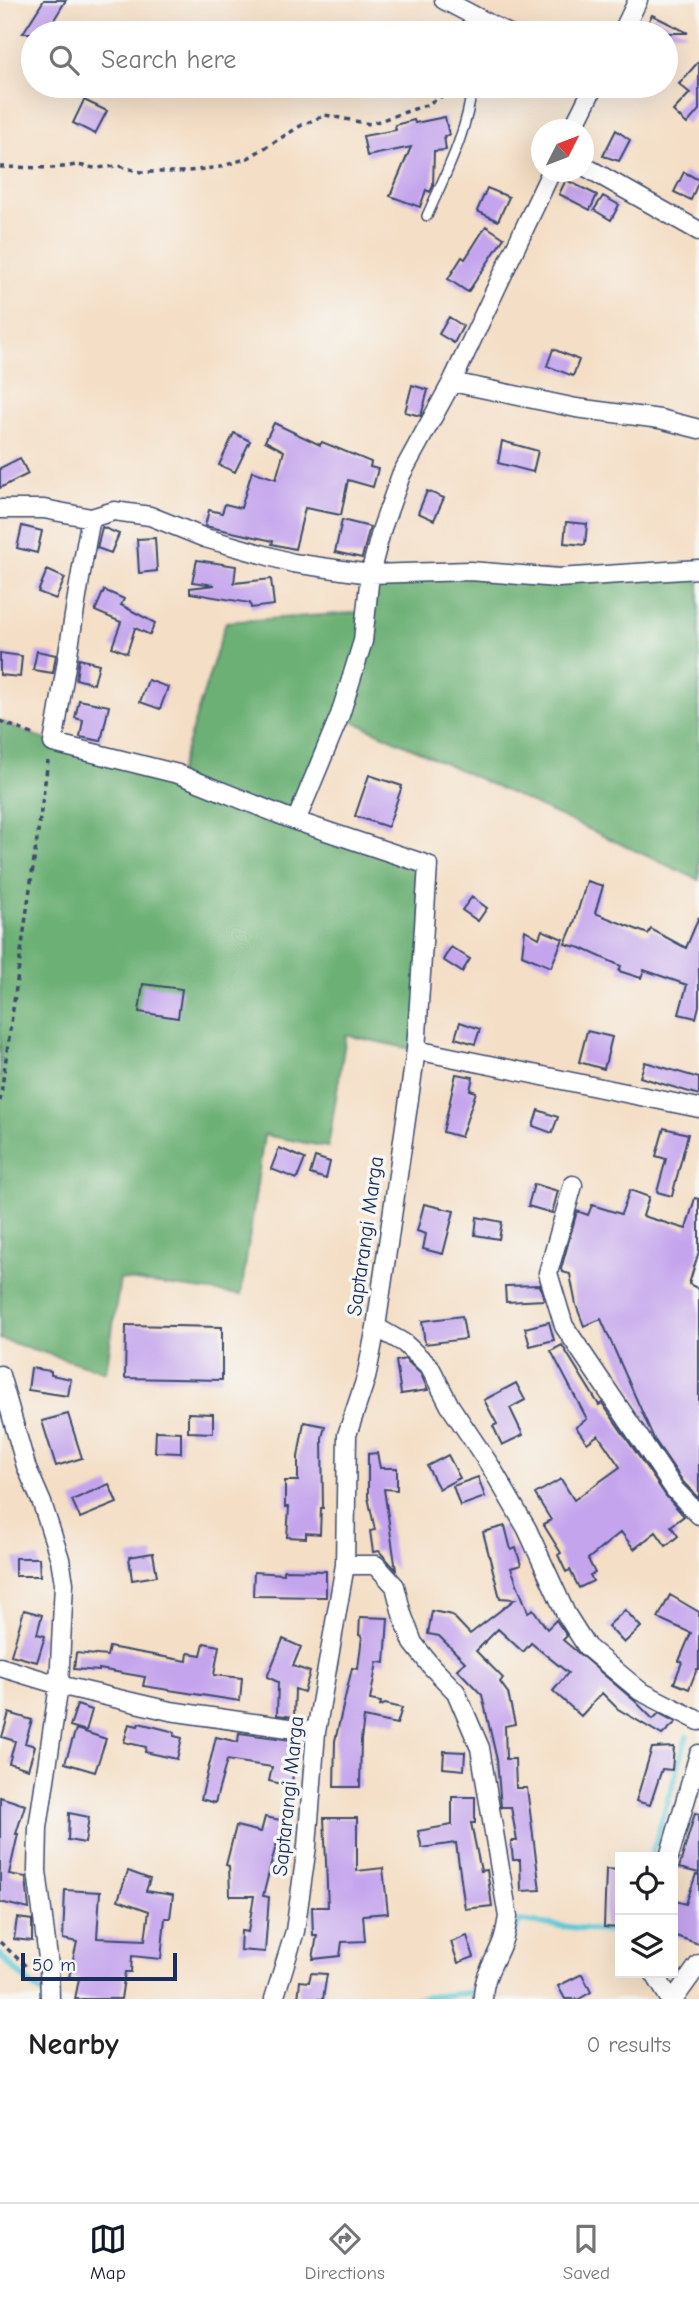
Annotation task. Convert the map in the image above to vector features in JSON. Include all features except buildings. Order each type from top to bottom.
[{"type":"street","points":[[444,0],[484,21]]},
{"type":"street","points":[[628,21],[638,0]]},
{"type":"street","points":[[578,119],[588,98]]},
{"type":"street","points":[[594,172],[699,231]]},
{"type":"street","points":[[296,821],[340,715],[363,641],[370,574],[382,528],[401,475],[452,382],[546,182]]},
{"type":"street","points":[[452,382],[576,408],[660,419],[699,429]]},
{"type":"street","points":[[0,509],[44,509],[92,517],[114,511],[150,516],[205,538],[293,563],[370,574],[470,571],[558,578],[699,569]]},
{"type":"street","points":[[53,743],[78,584],[92,517]]},
{"type":"street","name":"Saptarangi Marga","points":[[53,743],[178,774],[296,821],[428,865],[416,1050],[376,1327],[366,1378],[347,1435],[345,1565],[316,1732],[307,1846],[295,1931],[274,1999]]},
{"type":"street","points":[[416,1050],[699,1108]]},
{"type":"street","points":[[573,1185],[548,1273],[564,1326],[675,1490],[699,1515]]},
{"type":"street","points":[[376,1327],[404,1343],[430,1367],[450,1406],[491,1467],[527,1529],[566,1614],[587,1647],[640,1691],[699,1721]]},
{"type":"street","points":[[0,1375],[26,1466],[60,1559],[64,1583],[59,1685],[38,1828],[37,1871],[49,1990]]},
{"type":"street","points":[[345,1565],[376,1565],[395,1586],[413,1643],[456,1692],[480,1748],[508,1917],[502,1944],[488,1970],[483,1999]]},
{"type":"street","points":[[0,1667],[59,1685],[170,1712],[316,1732]]},
{"type":"street","points":[[670,1852],[699,1754]]},
{"type":"street","points":[[657,1978],[672,1999],[699,1964]]},
{"type":"lane","points":[[427,216],[452,161],[471,98]]},
{"type":"path","points":[[0,167],[119,166],[141,172],[181,172],[220,167],[248,158],[302,125],[325,115],[370,124],[437,98]]},
{"type":"path","points":[[0,721],[53,743],[48,762],[0,1101]]},
{"type":"path","points":[[0,1942],[49,1990]]},
{"type":"green space","points":[[699,569],[699,880],[340,715],[297,821],[428,865],[416,1050],[346,1035],[328,1147],[264,1135],[241,1295],[120,1279],[106,1372],[0,1339],[0,721],[53,743],[178,774],[226,622],[366,612],[370,574]]},
{"type":"waterway","points":[[652,1852],[687,1736]]},
{"type":"waterway","points":[[511,1941],[519,1921],[615,1932]]},
{"type":"waterway","points":[[495,1987],[507,1952]]},
{"type":"waterway","points":[[0,1955],[30,1984],[47,1996]]},
{"type":"waterway","points":[[412,1999],[475,1992]]}]
